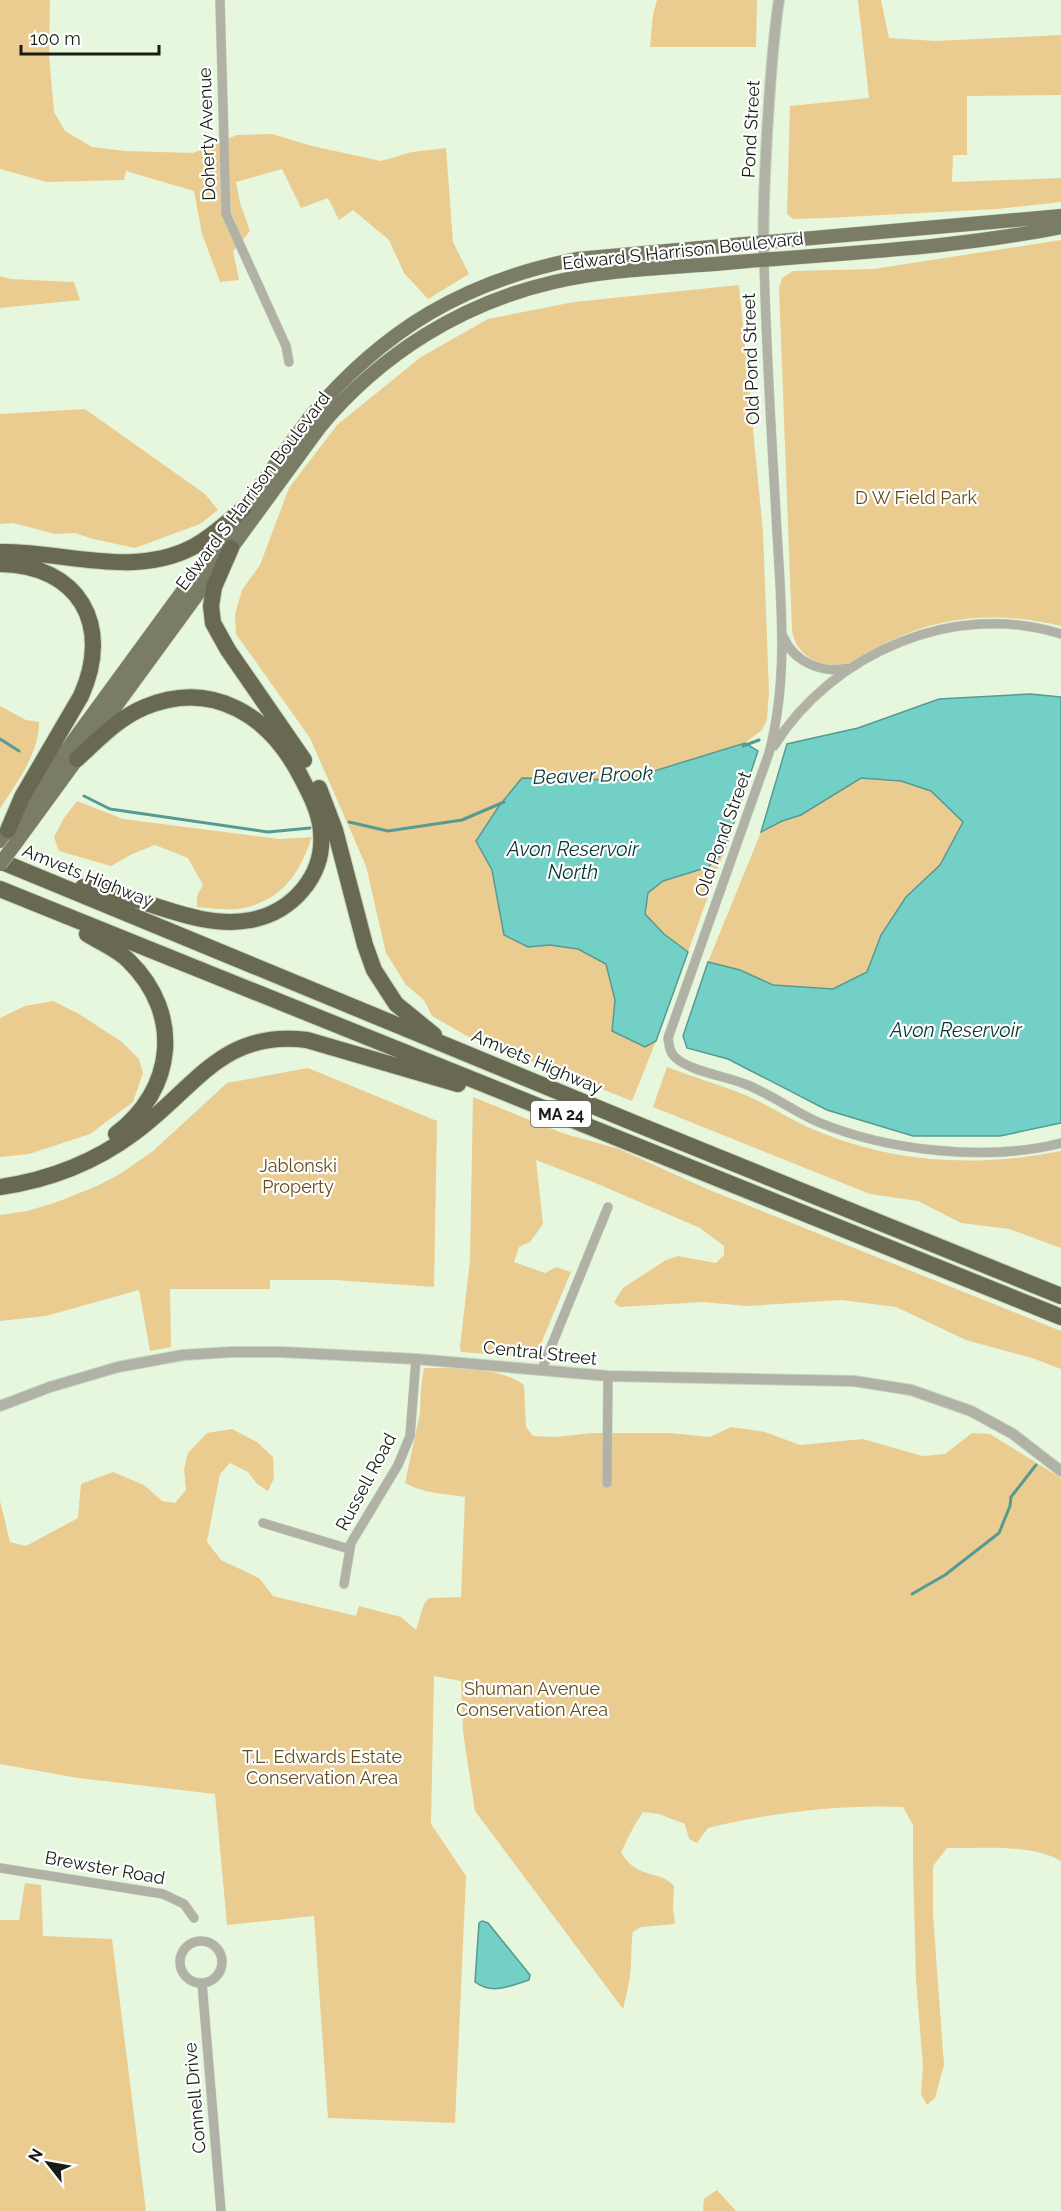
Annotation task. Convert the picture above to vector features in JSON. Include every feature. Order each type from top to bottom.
[{"type":"highway","points":[[0,552],[120,563],[152,560],[173,555],[197,545],[243,509]]},
{"type":"highway","points":[[231,548],[214,588],[211,606],[213,623],[228,650],[301,755],[320,790],[335,830],[367,951],[380,982],[396,1004],[443,1044]]},
{"type":"highway","points":[[0,564],[39,568],[61,579],[82,603],[93,639],[92,665],[85,688],[22,798],[8,838]]},
{"type":"highway","points":[[56,884],[93,888],[214,921],[238,921],[266,915],[290,903],[312,876],[320,857],[321,832],[316,810],[291,760],[278,741],[258,721],[226,703],[202,698],[188,698],[161,701],[146,706],[117,722],[77,759]]},
{"type":"highway","name":"Amvets Highway","points":[[0,863],[1061,1296]]},
{"type":"highway","name":"MA 24","points":[[0,890],[1061,1317]]},
{"type":"highway","points":[[0,1176],[43,1168],[66,1159],[116,1133],[142,1109],[150,1098],[161,1073],[166,1048],[164,1027],[151,988],[129,961],[115,950],[88,936],[60,914]]},
{"type":"highway","points":[[0,1187],[49,1176],[103,1153],[150,1121],[225,1054],[251,1042],[286,1038],[307,1040],[460,1084],[494,1087]]},
{"type":"main road","name":"Edward S Harrison Boulevard","points":[[0,863],[8,838],[310,417],[344,379],[394,336],[450,301],[512,275],[577,259],[1061,216]]},
{"type":"main road","name":"Edward S Harrison Boulevard","points":[[8,838],[77,759],[309,440],[341,402],[378,368],[432,330],[492,301],[556,282],[622,272],[975,242],[1061,228]]},
{"type":"street","name":"Doherty Avenue","points":[[220,0],[226,214],[286,346],[290,362]]},
{"type":"street","name":"Pond Street","points":[[764,260],[770,79],[779,0]]},
{"type":"street","name":"Old Pond Street","points":[[764,260],[767,381],[783,636],[780,700],[769,753],[668,1038],[670,1050],[674,1057],[684,1064],[745,1084],[817,1121],[869,1139],[900,1146],[962,1151],[1011,1150],[1061,1143]]},
{"type":"street","points":[[769,753],[794,718],[849,668],[906,640],[962,625],[985,623],[1020,624],[1061,634]]},
{"type":"street","points":[[783,636],[791,650],[806,662],[824,669],[849,668]]},
{"type":"street","points":[[542,1369],[608,1207]]},
{"type":"street","name":"Central Street","points":[[0,1406],[60,1384],[118,1367],[183,1355],[265,1352],[416,1359],[608,1376],[832,1380],[894,1386],[941,1399],[986,1419],[1027,1444],[1061,1471]]},
{"type":"street","name":"Russell Road","points":[[344,1584],[349,1549],[362,1522],[398,1465],[410,1436],[416,1359]]},
{"type":"street","points":[[607,1483],[608,1376]]},
{"type":"street","points":[[263,1523],[349,1549]]},
{"type":"street","name":"Brewster Road","points":[[0,1868],[163,1894],[184,1904],[194,1918]]},
{"type":"street","points":[[197,1941],[214,1946],[222,1963],[218,1974],[213,1979],[202,1983],[191,1980],[180,1967],[183,1951],[197,1941]]},
{"type":"street","name":"Connell Drive","points":[[202,1983],[221,2211]]},
{"type":"green space","points":[[0,0],[50,0],[49,55],[54,112],[65,131],[92,147],[125,151],[193,153],[237,135],[272,134],[312,146],[381,161],[412,152],[446,148],[453,242],[469,274],[428,299],[404,273],[389,240],[353,210],[339,220],[328,198],[301,208],[282,169],[236,182],[240,203],[250,231],[233,251],[239,280],[220,282],[202,234],[194,191],[126,171],[124,180],[47,182],[0,169]]},
{"type":"green space","points":[[657,0],[757,0],[756,47],[650,47],[653,14]]},
{"type":"green space","points":[[858,0],[881,0],[889,38],[936,41],[1061,35],[1061,95],[967,96],[967,155],[953,155],[952,182],[1061,178],[1061,202],[997,209],[827,218],[793,219],[787,214],[790,106],[869,98]]},
{"type":"green space","name":"D W Field Park","points":[[1061,240],[1061,626],[996,617],[954,620],[912,631],[845,664],[830,665],[808,656],[797,645],[792,630],[779,288],[782,278],[793,271],[873,269]]},
{"type":"green space","points":[[0,276],[10,279],[74,282],[80,300],[0,308]]},
{"type":"green space","points":[[739,285],[763,532],[769,692],[767,720],[762,730],[745,743],[625,780],[522,778],[476,841],[492,870],[504,935],[528,947],[550,945],[578,949],[606,964],[615,1000],[612,1031],[645,1047],[656,1041],[632,1101],[467,1036],[432,1016],[424,1000],[406,985],[386,953],[366,866],[310,738],[236,634],[235,614],[242,590],[260,565],[289,488],[337,425],[421,357],[488,319],[574,302]]},
{"type":"green space","points":[[85,409],[205,494],[218,510],[200,524],[135,548],[75,533],[55,534],[13,523],[0,524],[0,414]]},
{"type":"green space","points":[[0,706],[26,720],[39,722],[31,756],[0,809]]},
{"type":"green space","points":[[861,778],[901,781],[931,791],[963,822],[940,865],[906,897],[881,934],[868,971],[833,989],[773,985],[740,970],[708,962],[761,832],[782,821],[801,815]]},
{"type":"green space","points":[[77,801],[123,819],[280,839],[312,837],[296,873],[280,891],[270,898],[239,909],[197,907],[197,896],[203,885],[188,858],[155,845],[111,866],[59,851],[54,837],[64,818]]},
{"type":"green space","points":[[724,852],[688,952],[664,934],[645,914],[648,892],[663,881],[708,867]]},
{"type":"green space","points":[[53,1001],[79,1014],[122,1042],[139,1059],[143,1073],[133,1102],[90,1134],[29,1154],[0,1157],[0,1018],[25,1006]]},
{"type":"green space","points":[[667,1067],[745,1095],[822,1133],[880,1151],[910,1157],[970,1161],[1061,1151],[1061,1248],[1009,1229],[961,1223],[918,1201],[870,1194],[653,1107]]},
{"type":"green space","name":"Jablonski Property","points":[[308,1068],[437,1121],[434,1287],[335,1280],[270,1280],[270,1289],[170,1289],[171,1347],[150,1351],[139,1290],[46,1316],[0,1321],[0,1215],[27,1211],[57,1202],[120,1174],[153,1151],[227,1083]]},
{"type":"green space","points":[[473,1097],[562,1133],[619,1149],[707,1189],[1061,1331],[1061,1369],[1032,1358],[966,1340],[896,1307],[841,1300],[747,1306],[703,1302],[619,1307],[614,1302],[623,1288],[666,1260],[678,1256],[716,1263],[724,1255],[724,1246],[700,1228],[536,1160],[543,1224],[530,1242],[519,1247],[514,1262],[545,1273],[556,1267],[571,1272],[537,1353],[530,1357],[461,1352],[470,1260]]},
{"type":"green space","points":[[424,1368],[489,1371],[524,1385],[526,1427],[533,1436],[669,1433],[710,1437],[731,1427],[765,1432],[800,1445],[863,1439],[922,1456],[945,1454],[972,1433],[990,1434],[1061,1478],[1061,1861],[1048,1855],[1020,1849],[947,1848],[933,1866],[933,1915],[944,2065],[935,2098],[927,2105],[921,2094],[923,2066],[916,1980],[913,1825],[903,1807],[830,1808],[755,1818],[708,1828],[697,1843],[689,1839],[685,1824],[659,1814],[643,1812],[621,1852],[627,1861],[640,1871],[662,1877],[674,1886],[675,1924],[641,1927],[633,1932],[630,1973],[623,2009],[475,1811],[463,1732],[461,1681],[434,1676],[431,1824],[466,1876],[455,2123],[328,2118],[314,1916],[227,1925],[215,1794],[78,1778],[0,1764],[0,1501],[10,1542],[26,1546],[78,1518],[81,1484],[113,1472],[144,1485],[162,1501],[175,1503],[186,1490],[184,1469],[188,1453],[207,1433],[232,1429],[257,1442],[273,1457],[274,1478],[268,1491],[257,1484],[248,1472],[230,1463],[220,1474],[207,1542],[221,1560],[259,1578],[273,1596],[356,1616],[359,1606],[401,1617],[416,1630],[424,1604],[429,1598],[461,1597],[465,1497],[427,1491],[405,1483],[420,1413]]},
{"type":"green space","points":[[25,1883],[41,1885],[43,1936],[112,1939],[146,2211],[0,2211],[0,1920],[19,1920]]},
{"type":"green space","points":[[717,2190],[736,2211],[703,2211],[704,2199]]},
{"type":"water","name":"Avon Reservoir","points":[[1030,694],[1061,697],[1061,1123],[1000,1136],[913,1136],[827,1110],[728,1059],[687,1048],[683,1036],[708,962],[740,970],[773,985],[833,989],[867,972],[881,935],[906,897],[940,865],[963,822],[931,791],[901,781],[861,778],[801,815],[782,821],[761,832],[787,744],[858,728],[939,699]]},
{"type":"water","name":"Avon Reservoir North","points":[[745,743],[758,751],[724,852],[708,867],[663,881],[648,893],[645,914],[664,934],[688,952],[656,1041],[645,1047],[612,1031],[615,1000],[606,964],[578,949],[550,945],[528,947],[504,935],[492,870],[476,841],[499,806],[522,778],[625,780]]},
{"type":"water","points":[[482,1921],[488,1923],[530,1975],[529,1980],[495,1989],[475,1982],[479,1923]]},
{"type":"waterway","name":"Beaver Brook","points":[[0,739],[19,751]]},
{"type":"waterway","name":"Beaver Brook","points":[[743,746],[759,740]]},
{"type":"waterway","name":"Beaver Brook","points":[[84,796],[110,809],[268,832],[310,828]]},
{"type":"waterway","name":"Beaver Brook","points":[[349,822],[388,831],[462,820],[504,802]]},
{"type":"waterway","points":[[912,1594],[945,1575],[999,1533],[1010,1506],[1011,1497],[1036,1465]]},
{"type":"park label","name":"Shuman Avenue Conservation Area","points":[[532,1699]]},
{"type":"park label","name":"T.L. Edwards Estate Conservation Area","points":[[322,1767]]}]
